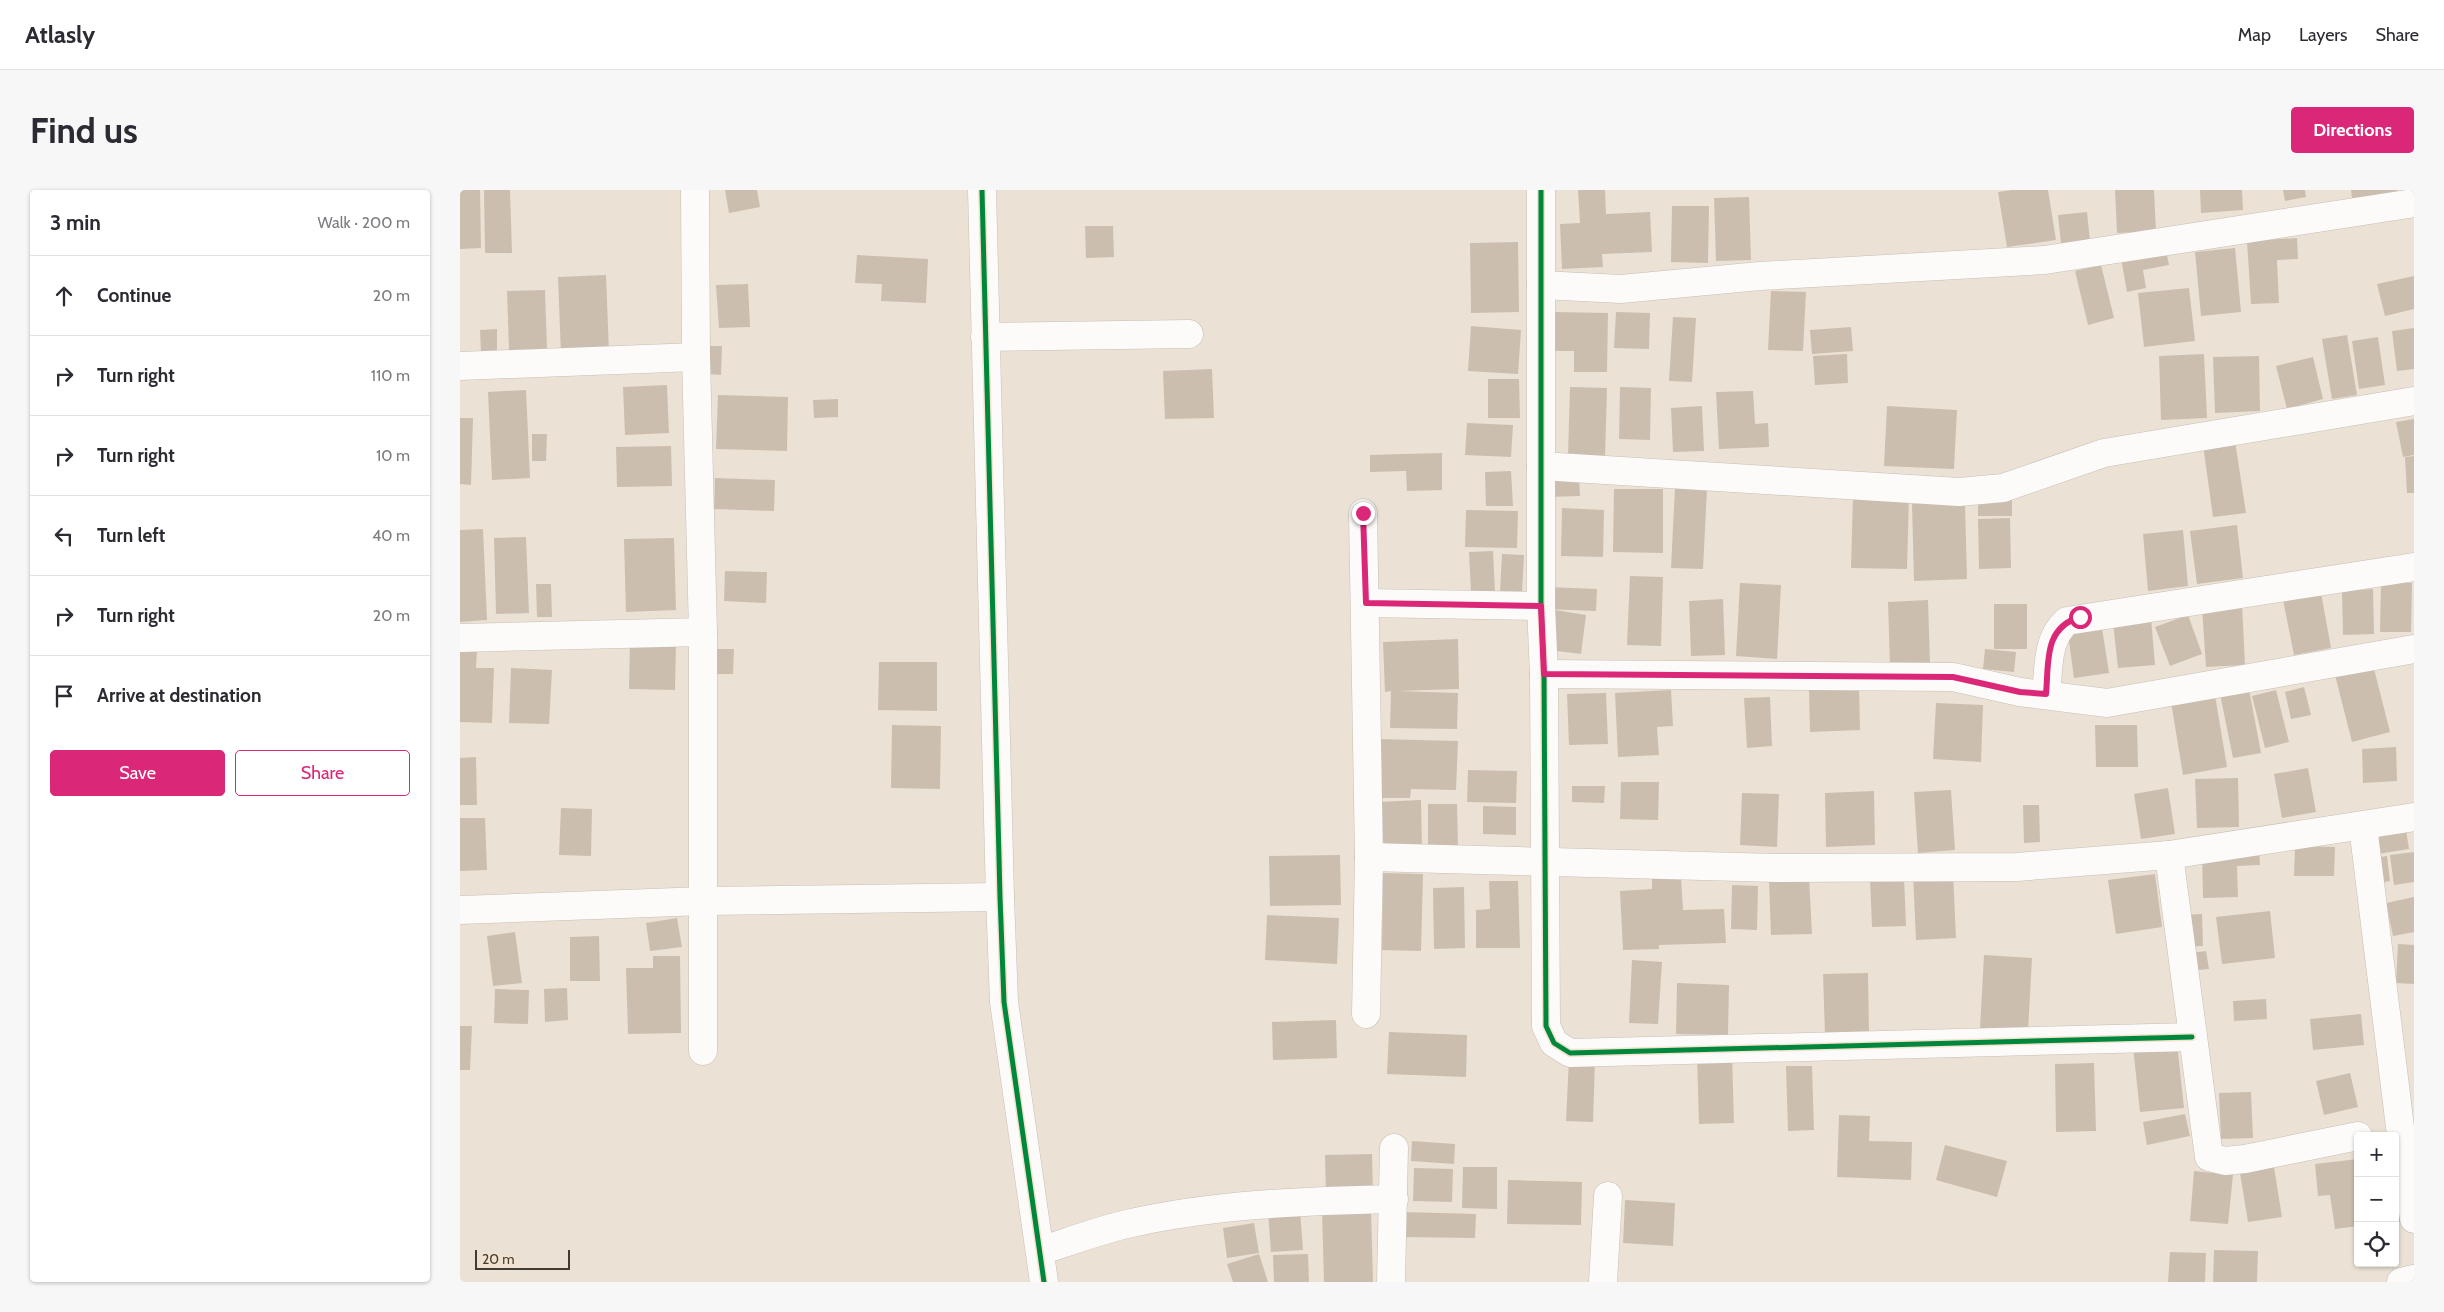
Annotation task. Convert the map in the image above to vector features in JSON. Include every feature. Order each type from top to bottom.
[{"type":"street","points":[[695,190],[696,357],[703,632],[703,1051]]},
{"type":"street","points":[[982,190],[1004,1002],[1044,1282]]},
{"type":"street","points":[[1540,190],[1541,606],[1544,674],[1546,1026],[1554,1043],[1570,1052],[2192,1037]]},
{"type":"street","points":[[1541,285],[1621,289],[1760,276],[2045,260],[2414,203]]},
{"type":"street","points":[[986,337],[1189,334]]},
{"type":"street","points":[[460,366],[696,357]]},
{"type":"street","points":[[1541,466],[1959,492],[2003,488],[2104,453],[2414,401]]},
{"type":"street","points":[[1363,513],[1369,857],[1366,1014]]},
{"type":"street","points":[[2046,694],[2052,641],[2057,629],[2067,621],[2414,567]]},
{"type":"street","points":[[1366,603],[1541,606]]},
{"type":"street","points":[[460,638],[703,632]]},
{"type":"street","points":[[1544,674],[1953,677],[2020,692],[2107,703],[2414,649]]},
{"type":"street","points":[[1369,857],[1777,868],[2017,867],[2169,855],[2414,817]]},
{"type":"street","points":[[2363,826],[2407,1126],[2414,1219]]},
{"type":"street","points":[[2169,855],[2209,1157],[2225,1161],[2245,1159],[2354,1137]]},
{"type":"street","points":[[460,910],[704,901],[1000,897]]},
{"type":"street","points":[[2378,1132],[2407,1126]]},
{"type":"street","points":[[1391,1282],[1394,1148]]},
{"type":"street","points":[[1603,1282],[1608,1196]]},
{"type":"street","points":[[1040,1251],[1126,1224],[1209,1210],[1284,1202],[1394,1199]]},
{"type":"street","points":[[2401,1282],[2414,1278]]},
{"type":"building","points":[[460,190],[480,190],[481,248],[460,249]]},
{"type":"building","points":[[484,190],[510,190],[512,253],[485,253]]},
{"type":"building","points":[[725,190],[757,190],[760,207],[729,213]]},
{"type":"building","points":[[1578,190],[1605,190],[1606,214],[1650,212],[1652,252],[1602,254],[1603,267],[1562,269],[1560,224],[1580,223]]},
{"type":"building","points":[[2048,190],[2056,240],[2007,247],[1998,192]]},
{"type":"building","points":[[2115,190],[2154,190],[2156,231],[2117,233]]},
{"type":"building","points":[[2200,190],[2242,190],[2243,210],[2201,213]]},
{"type":"building","points":[[2283,190],[2305,190],[2306,197],[2285,201]]},
{"type":"building","points":[[2351,190],[2397,190],[2397,197],[2352,198]]},
{"type":"building","points":[[1749,197],[1751,260],[1716,261],[1714,198]]},
{"type":"building","points":[[1672,206],[1709,206],[1708,263],[1671,262]]},
{"type":"building","points":[[2087,212],[2090,241],[2061,243],[2058,215]]},
{"type":"building","points":[[1085,226],[1113,226],[1114,257],[1086,258]]},
{"type":"building","points":[[2297,238],[2298,259],[2277,260],[2279,303],[2251,304],[2247,241]]},
{"type":"building","points":[[1518,242],[1519,312],[1471,313],[1470,243]]},
{"type":"building","points":[[2235,248],[2241,312],[2201,316],[2195,252]]},
{"type":"building","points":[[2166,250],[2169,265],[2143,270],[2146,288],[2127,292],[2121,258]]},
{"type":"building","points":[[857,255],[928,259],[926,303],[881,301],[882,284],[855,283]]},
{"type":"building","points":[[2101,265],[2114,318],[2088,325],[2075,271]]},
{"type":"building","points":[[606,275],[609,353],[561,355],[558,277]]},
{"type":"building","points":[[2414,276],[2414,309],[2385,316],[2377,284]]},
{"type":"building","points":[[748,284],[750,327],[719,328],[716,285]]},
{"type":"building","points":[[2189,288],[2195,341],[2144,347],[2138,293]]},
{"type":"building","points":[[545,290],[547,349],[509,350],[507,291]]},
{"type":"building","points":[[1771,291],[1806,292],[1803,351],[1768,350]]},
{"type":"building","points":[[1554,312],[1608,313],[1607,372],[1574,372],[1574,351],[1553,351]]},
{"type":"building","points":[[1616,312],[1650,313],[1649,349],[1614,348]]},
{"type":"building","points":[[1673,317],[1696,318],[1692,382],[1669,381]]},
{"type":"building","points":[[1471,326],[1521,330],[1518,374],[1468,371]]},
{"type":"building","points":[[1851,327],[1853,351],[1812,354],[1810,330]]},
{"type":"building","points":[[2414,328],[2414,369],[2397,371],[2392,331]]},
{"type":"building","points":[[497,329],[497,352],[481,353],[480,330]]},
{"type":"building","points":[[2347,335],[2357,395],[2332,399],[2322,339]]},
{"type":"building","points":[[2378,337],[2385,385],[2359,389],[2352,341]]},
{"type":"building","points":[[708,346],[722,346],[721,375],[707,374]]},
{"type":"building","points":[[1847,354],[1848,383],[1815,385],[1813,356]]},
{"type":"building","points":[[2204,354],[2207,418],[2161,420],[2159,356]]},
{"type":"building","points":[[2259,356],[2260,411],[2215,413],[2213,357]]},
{"type":"building","points":[[2313,357],[2323,399],[2287,409],[2276,366]]},
{"type":"building","points":[[1212,369],[1214,418],[1165,419],[1163,371]]},
{"type":"building","points":[[1488,379],[1519,379],[1520,418],[1488,418]]},
{"type":"building","points":[[667,385],[669,433],[625,435],[623,387]]},
{"type":"building","points":[[1570,387],[1607,388],[1605,457],[1568,456]]},
{"type":"building","points":[[1620,387],[1651,388],[1650,440],[1619,439]]},
{"type":"building","points":[[526,390],[530,478],[492,480],[488,392]]},
{"type":"building","points":[[1753,391],[1755,424],[1768,423],[1769,447],[1719,449],[1716,392]]},
{"type":"building","points":[[718,395],[788,397],[787,451],[716,449]]},
{"type":"building","points":[[838,399],[838,417],[814,418],[813,400]]},
{"type":"building","points":[[1702,406],[1704,451],[1673,452],[1671,408]]},
{"type":"building","points":[[1887,406],[1957,410],[1954,469],[1884,466]]},
{"type":"building","points":[[460,418],[473,418],[471,485],[460,484]]},
{"type":"building","points":[[2414,419],[2414,455],[2403,457],[2396,422]]},
{"type":"building","points":[[1467,423],[1513,425],[1511,457],[1465,455]]},
{"type":"building","points":[[532,434],[547,434],[546,461],[532,461]]},
{"type":"building","points":[[2235,441],[2246,513],[2213,517],[2203,445]]},
{"type":"building","points":[[671,446],[672,486],[617,487],[616,447]]},
{"type":"building","points":[[1442,453],[1442,490],[1407,491],[1406,471],[1370,472],[1370,455]]},
{"type":"building","points":[[2414,456],[2414,493],[2407,493],[2405,457]]},
{"type":"building","points":[[1511,471],[1513,506],[1486,506],[1485,472]]},
{"type":"building","points":[[1579,477],[1580,496],[1548,497],[1547,478]]},
{"type":"building","points":[[715,478],[775,480],[774,511],[714,509]]},
{"type":"building","points":[[1675,488],[1707,489],[1703,569],[1671,568]]},
{"type":"building","points":[[1614,489],[1663,489],[1663,553],[1613,552]]},
{"type":"building","points":[[1853,496],[1909,497],[1907,569],[1851,568]]},
{"type":"building","points":[[1978,496],[2012,496],[2012,516],[1978,516]]},
{"type":"building","points":[[1965,503],[1967,579],[1914,581],[1912,504]]},
{"type":"building","points":[[1562,508],[1604,510],[1603,557],[1561,556]]},
{"type":"building","points":[[1466,510],[1518,511],[1517,548],[1465,547]]},
{"type":"building","points":[[2010,518],[2011,568],[1979,569],[1978,519]]},
{"type":"building","points":[[2237,525],[2243,578],[2197,584],[2190,531]]},
{"type":"building","points":[[483,529],[487,620],[460,622],[460,530]]},
{"type":"building","points":[[2183,530],[2188,586],[2148,591],[2143,534]]},
{"type":"building","points":[[526,537],[529,613],[496,614],[494,538]]},
{"type":"building","points":[[674,538],[676,610],[626,612],[624,539]]},
{"type":"building","points":[[1493,551],[1495,592],[1471,593],[1469,552]]},
{"type":"building","points":[[1502,554],[1524,555],[1522,593],[1500,592]]},
{"type":"building","points":[[725,571],[767,572],[766,603],[724,601]]},
{"type":"building","points":[[1630,576],[1663,577],[1661,646],[1627,645]]},
{"type":"building","points":[[2381,582],[2412,583],[2411,632],[2380,632]]},
{"type":"building","points":[[1740,583],[1781,585],[1777,659],[1736,656]]},
{"type":"building","points":[[536,584],[551,584],[552,617],[537,617]]},
{"type":"building","points":[[1546,587],[1597,589],[1596,611],[1545,609]]},
{"type":"building","points":[[2373,589],[2374,634],[2343,635],[2342,591]]},
{"type":"building","points":[[2321,593],[2331,648],[2294,655],[2283,600]]},
{"type":"building","points":[[1723,599],[1725,655],[1691,656],[1689,601]]},
{"type":"building","points":[[1928,600],[1930,665],[1890,666],[1888,602]]},
{"type":"building","points":[[1994,604],[2027,604],[2027,649],[1994,649]]},
{"type":"building","points":[[2242,605],[2245,665],[2206,667],[2202,607]]},
{"type":"building","points":[[1555,610],[1586,615],[1581,654],[1549,650]]},
{"type":"building","points":[[2188,615],[2202,654],[2170,666],[2155,627]]},
{"type":"building","points":[[2151,618],[2155,665],[2118,668],[2113,622]]},
{"type":"building","points":[[2102,628],[2109,673],[2074,678],[2068,634]]},
{"type":"building","points":[[1458,639],[1459,689],[1397,691],[1458,693],[1457,729],[1390,728],[1391,691],[1385,692],[1383,642]]},
{"type":"building","points":[[630,641],[676,642],[675,690],[629,689]]},
{"type":"building","points":[[710,649],[734,649],[733,674],[710,674]]},
{"type":"building","points":[[1985,649],[2016,652],[2014,672],[1983,669]]},
{"type":"building","points":[[460,651],[477,651],[476,668],[494,668],[492,723],[460,722]]},
{"type":"building","points":[[879,662],[937,662],[937,711],[878,710]]},
{"type":"building","points":[[2373,665],[2390,732],[2352,742],[2335,675]]},
{"type":"building","points":[[511,668],[552,670],[549,724],[509,723]]},
{"type":"building","points":[[2248,684],[2261,753],[2233,758],[2219,689]]},
{"type":"building","points":[[1859,685],[1860,730],[1810,732],[1809,686]]},
{"type":"building","points":[[2304,687],[2311,715],[2291,719],[2285,692]]},
{"type":"building","points":[[1671,690],[1673,726],[1657,727],[1659,755],[1618,757],[1615,693]]},
{"type":"building","points":[[2276,690],[2289,742],[2265,748],[2252,696]]},
{"type":"building","points":[[1606,693],[1608,744],[1569,745],[1567,694]]},
{"type":"building","points":[[2215,695],[2227,767],[2183,775],[2171,702]]},
{"type":"building","points":[[1770,697],[1772,746],[1747,748],[1744,698]]},
{"type":"building","points":[[1936,703],[1983,705],[1981,762],[1933,759]]},
{"type":"building","points":[[892,725],[941,726],[940,789],[891,788]]},
{"type":"building","points":[[2095,725],[2137,725],[2138,767],[2096,767]]},
{"type":"building","points":[[1377,739],[1458,741],[1456,790],[1411,789],[1410,798],[1375,798]]},
{"type":"building","points":[[2396,747],[2397,781],[2363,783],[2362,749]]},
{"type":"building","points":[[476,757],[477,805],[460,805],[460,758]]},
{"type":"building","points":[[2308,768],[2316,812],[2282,818],[2274,774]]},
{"type":"building","points":[[1468,770],[1517,771],[1516,803],[1467,802]]},
{"type":"building","points":[[2238,778],[2239,827],[2197,828],[2195,779]]},
{"type":"building","points":[[1621,782],[1659,782],[1658,820],[1620,819]]},
{"type":"building","points":[[1572,786],[1605,786],[1604,803],[1572,802]]},
{"type":"building","points":[[2168,788],[2175,834],[2141,839],[2134,794]]},
{"type":"building","points":[[1951,790],[1955,850],[1918,853],[1914,792]]},
{"type":"building","points":[[1874,791],[1875,845],[1826,847],[1825,793]]},
{"type":"building","points":[[1742,793],[1779,794],[1777,847],[1740,845]]},
{"type":"building","points":[[1421,800],[1422,849],[1380,850],[1378,802]]},
{"type":"building","points":[[1428,804],[1457,804],[1458,848],[1428,848]]},
{"type":"building","points":[[2023,805],[2039,805],[2040,842],[2024,843]]},
{"type":"building","points":[[1483,806],[1516,807],[1516,835],[1483,834]]},
{"type":"building","points":[[561,808],[592,809],[591,856],[559,855]]},
{"type":"building","points":[[460,818],[485,818],[487,870],[460,871]]},
{"type":"building","points":[[2406,830],[2409,849],[2372,855],[2368,836]]},
{"type":"building","points":[[2295,846],[2335,847],[2334,876],[2294,876]]},
{"type":"building","points":[[2259,848],[2260,865],[2237,866],[2238,897],[2203,898],[2202,850]]},
{"type":"building","points":[[2414,852],[2414,882],[2394,885],[2390,855]]},
{"type":"building","points":[[1340,855],[1341,905],[1270,906],[1269,856]]},
{"type":"building","points":[[2387,856],[2390,881],[2376,884],[2373,858]]},
{"type":"building","points":[[1383,873],[1423,874],[1421,951],[1382,950]]},
{"type":"building","points":[[1953,873],[1956,938],[1916,940],[1913,874]]},
{"type":"building","points":[[2155,874],[2162,927],[2116,934],[2108,880]]},
{"type":"building","points":[[1681,877],[1683,910],[1724,909],[1726,943],[1659,945],[1659,949],[1623,950],[1620,891],[1652,889],[1652,878]]},
{"type":"building","points":[[1809,877],[1812,934],[1771,935],[1769,878]]},
{"type":"building","points":[[1904,877],[1906,926],[1872,927],[1870,878]]},
{"type":"building","points":[[1489,881],[1518,881],[1520,948],[1476,948],[1476,910],[1490,909]]},
{"type":"building","points":[[1732,885],[1758,886],[1757,930],[1731,929]]},
{"type":"building","points":[[1464,887],[1465,948],[1434,949],[1433,888]]},
{"type":"building","points":[[2414,897],[2414,932],[2393,936],[2386,903]]},
{"type":"building","points":[[2270,911],[2275,958],[2222,964],[2216,917]]},
{"type":"building","points":[[2202,914],[2203,946],[2182,947],[2182,915]]},
{"type":"building","points":[[1267,915],[1339,918],[1337,964],[1265,960]]},
{"type":"building","points":[[677,918],[682,947],[650,951],[646,923]]},
{"type":"building","points":[[515,932],[522,983],[493,986],[487,936]]},
{"type":"building","points":[[599,936],[600,981],[570,981],[570,937]]},
{"type":"building","points":[[2398,944],[2414,945],[2414,984],[2396,983]]},
{"type":"building","points":[[2206,951],[2209,969],[2187,971],[2185,954]]},
{"type":"building","points":[[1984,955],[2032,958],[2028,1031],[1980,1029]]},
{"type":"building","points":[[653,956],[680,956],[681,1033],[628,1034],[626,968],[653,968]]},
{"type":"building","points":[[1632,960],[1662,962],[1658,1024],[1629,1023]]},
{"type":"building","points":[[1868,973],[1869,1033],[1825,1034],[1823,974]]},
{"type":"building","points":[[1677,983],[1729,985],[1728,1035],[1676,1034]]},
{"type":"building","points":[[567,988],[568,1020],[545,1022],[544,989]]},
{"type":"building","points":[[495,989],[529,990],[528,1024],[494,1023]]},
{"type":"building","points":[[2266,999],[2267,1019],[2234,1021],[2233,1001]]},
{"type":"building","points":[[2361,1014],[2364,1045],[2313,1050],[2310,1019]]},
{"type":"building","points":[[1336,1020],[1337,1058],[1273,1060],[1272,1022]]},
{"type":"building","points":[[460,1026],[472,1026],[470,1070],[460,1070]]},
{"type":"building","points":[[1389,1032],[1467,1035],[1466,1077],[1387,1074]]},
{"type":"building","points":[[2177,1043],[2184,1108],[2140,1112],[2133,1047]]},
{"type":"building","points":[[1732,1053],[1734,1123],[1699,1124],[1697,1054]]},
{"type":"building","points":[[1569,1058],[1595,1059],[1593,1122],[1566,1121]]},
{"type":"building","points":[[2094,1063],[2096,1131],[2056,1132],[2055,1064]]},
{"type":"building","points":[[1786,1066],[1812,1066],[1814,1130],[1788,1131]]},
{"type":"building","points":[[2350,1073],[2358,1107],[2324,1115],[2316,1081]]},
{"type":"building","points":[[2251,1092],[2253,1138],[2221,1139],[2219,1093]]},
{"type":"building","points":[[2185,1114],[2190,1136],[2147,1145],[2143,1122]]},
{"type":"building","points":[[1839,1115],[1870,1116],[1869,1141],[1912,1142],[1911,1180],[1837,1177]]},
{"type":"building","points":[[1412,1141],[1455,1144],[1454,1164],[1411,1161]]},
{"type":"building","points":[[1945,1145],[2007,1161],[1997,1197],[1936,1180]]},
{"type":"building","points":[[1372,1154],[1373,1194],[1326,1195],[1325,1155]]},
{"type":"building","points":[[2354,1159],[2354,1227],[2335,1229],[2330,1195],[2318,1196],[2315,1164]]},
{"type":"building","points":[[2273,1161],[2282,1217],[2248,1222],[2239,1167]]},
{"type":"building","points":[[1463,1167],[1497,1167],[1497,1209],[1462,1208]]},
{"type":"building","points":[[1414,1168],[1453,1169],[1452,1202],[1413,1201]]},
{"type":"building","points":[[2194,1171],[2233,1175],[2228,1224],[2190,1221]]},
{"type":"building","points":[[1508,1180],[1582,1182],[1581,1225],[1507,1224]]},
{"type":"building","points":[[2399,1181],[2405,1221],[2399,1222]]},
{"type":"building","points":[[1625,1200],[1675,1203],[1673,1246],[1623,1243]]},
{"type":"building","points":[[1371,1209],[1373,1282],[1324,1282],[1322,1210]]},
{"type":"building","points":[[1300,1210],[1303,1250],[1271,1252],[1268,1212]]},
{"type":"building","points":[[1403,1212],[1476,1214],[1475,1238],[1402,1237]]},
{"type":"building","points":[[1254,1223],[1259,1253],[1227,1258],[1223,1228]]},
{"type":"building","points":[[2214,1250],[2258,1251],[2257,1282],[2213,1282]]},
{"type":"building","points":[[2170,1252],[2206,1253],[2205,1282],[2168,1282]]},
{"type":"building","points":[[1259,1254],[1268,1282],[1233,1282],[1227,1264]]},
{"type":"building","points":[[1308,1254],[1309,1282],[1274,1282],[1273,1255]]},
{"type":"cycle path","points":[[982,190],[1004,1002],[1044,1282]]},
{"type":"cycle path","points":[[1541,190],[1541,606],[1544,674],[1546,1026],[1554,1043],[1570,1053],[2192,1037]]},
{"type":"route","points":[[1363,513],[1366,603],[1541,606],[1544,674],[1953,677],[2020,692],[2046,694],[2052,641],[2057,629],[2067,621],[2080,617]]}]
